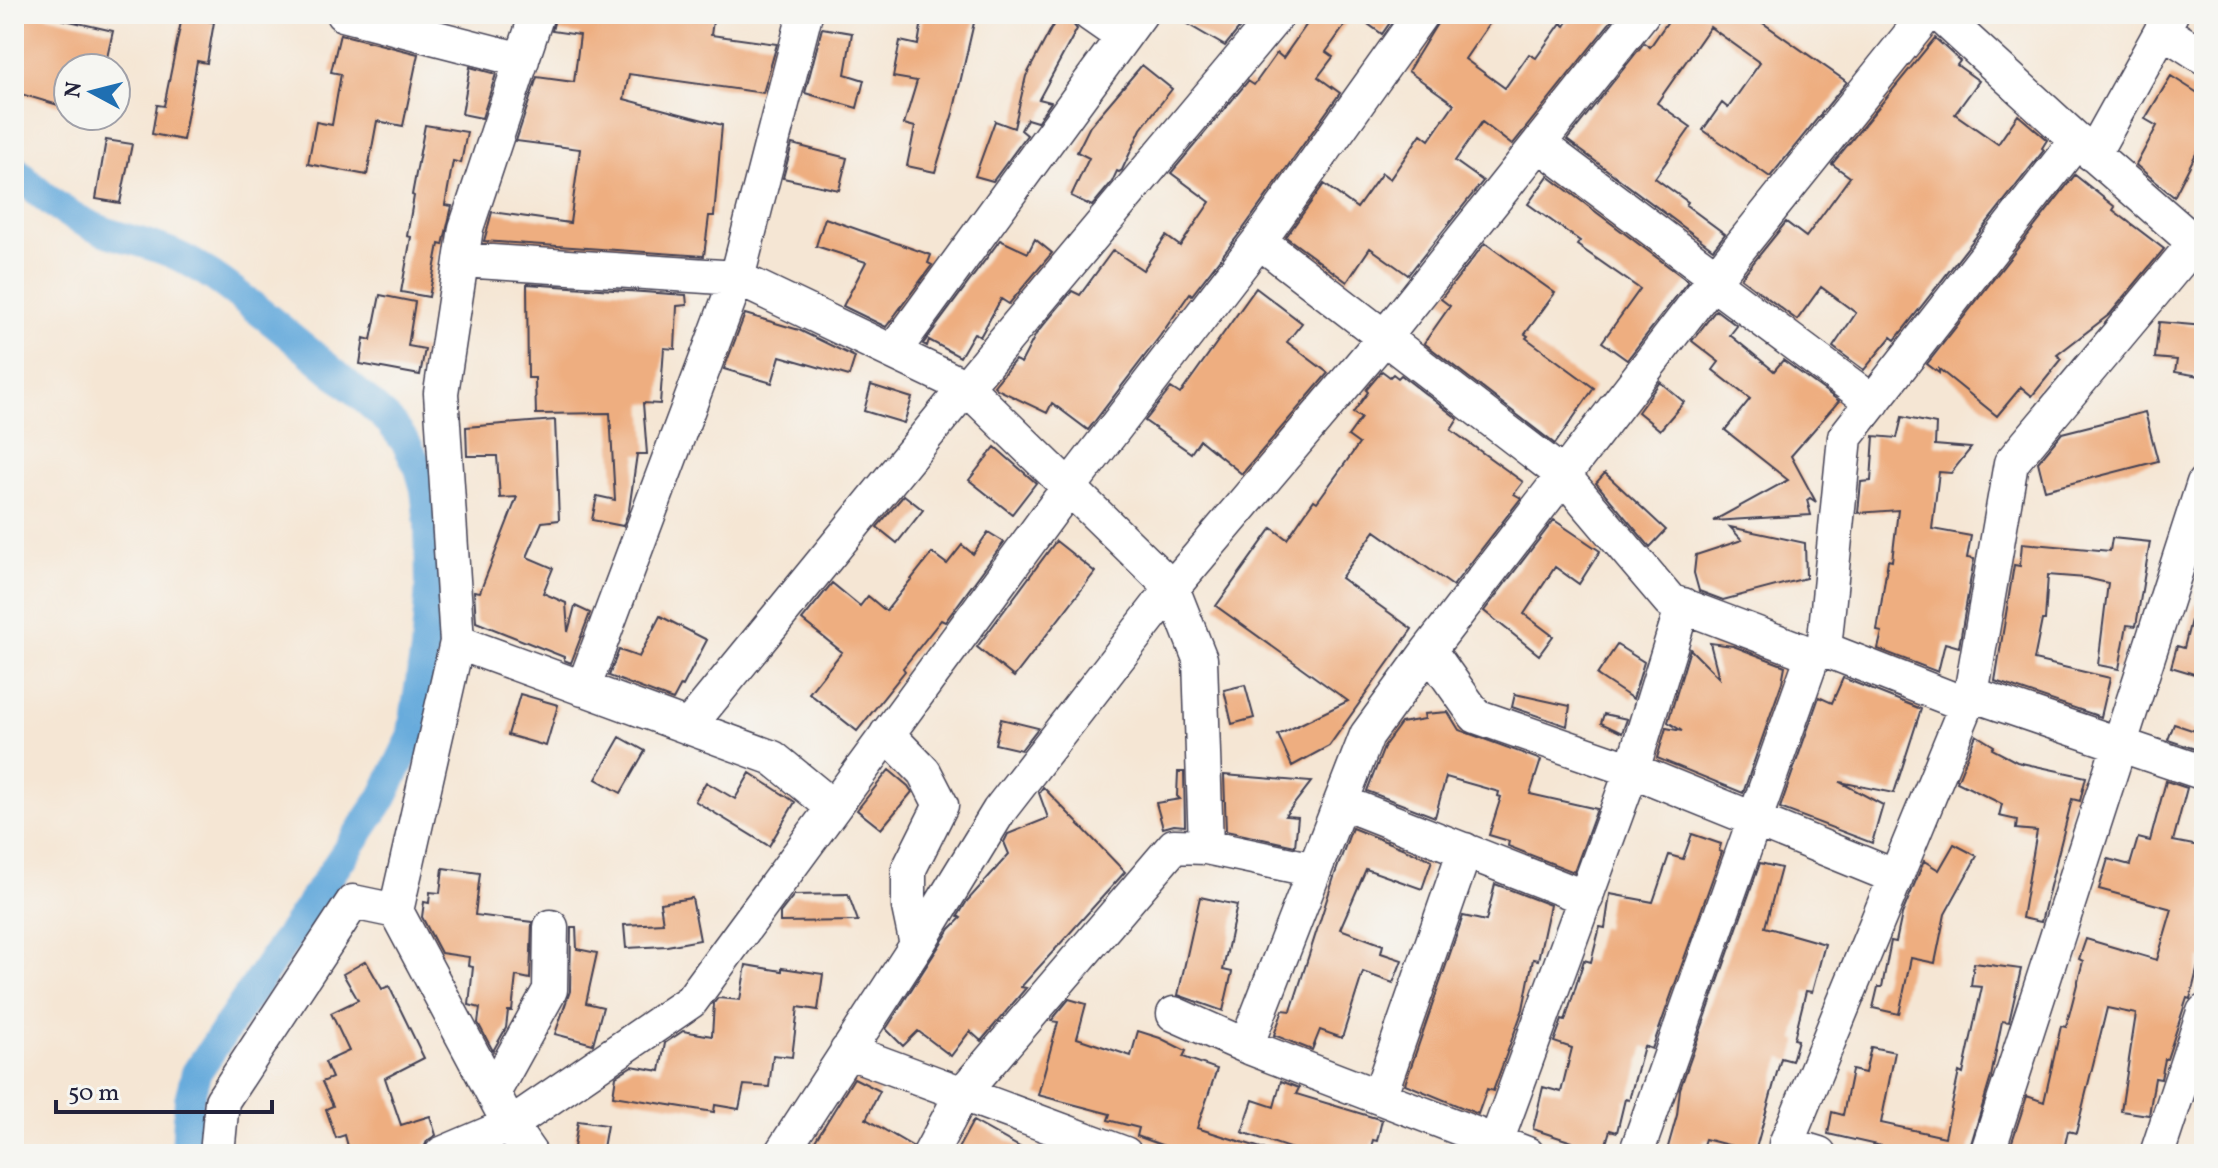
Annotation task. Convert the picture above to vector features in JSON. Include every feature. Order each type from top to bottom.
[{"type":"street","points":[[343,14],[522,60]]},
{"type":"street","points":[[530,1154],[510,1125],[396,911],[457,642],[441,393],[466,228],[537,14]]},
{"type":"street","points":[[583,689],[737,278],[805,14]]},
{"type":"street","points":[[893,352],[1132,26],[1090,14]]},
{"type":"street","points":[[688,727],[966,387],[1278,14]]},
{"type":"street","points":[[442,1154],[510,1125],[691,1001],[1070,486],[1259,241],[1421,14]]},
{"type":"street","points":[[781,1154],[917,945],[999,811],[1172,588],[1383,339],[1642,14]]},
{"type":"street","points":[[1246,1046],[1367,735],[1714,280],[1927,14]]},
{"type":"street","points":[[1819,1154],[1785,1149],[1969,699],[2011,463],[2200,247],[1939,14]]},
{"type":"street","points":[[1636,1154],[1818,652],[1845,437],[2085,147],[2166,22],[2204,57]]},
{"type":"street","points":[[1539,144],[1873,402]]},
{"type":"street","points":[[1259,241],[1562,477],[1670,601],[1818,652],[2204,773]]},
{"type":"street","points":[[461,260],[737,278],[966,387],[1172,588],[1200,659],[1206,847]]},
{"type":"street","points":[[1987,1154],[2204,483]]},
{"type":"street","points":[[1174,1014],[1246,1046],[1512,1148],[1586,898],[1632,770],[1683,605]]},
{"type":"street","points":[[457,642],[773,758],[833,807]]},
{"type":"street","points":[[1429,650],[1476,716],[1632,770],[1896,877]]},
{"type":"street","points":[[887,734],[924,772],[941,805],[909,869],[909,907],[917,945]]},
{"type":"street","points":[[1341,802],[1586,898]]},
{"type":"street","points":[[930,1154],[962,1094],[1174,846],[1206,847],[1314,870]]},
{"type":"street","points":[[1379,1097],[1465,850]]},
{"type":"street","points":[[217,1154],[222,1101],[353,902],[396,911]]},
{"type":"street","points":[[493,1093],[550,990],[551,927]]},
{"type":"street","points":[[2157,1154],[2204,1012]]},
{"type":"street","points":[[847,1051],[1125,1154]]},
{"type":"building","points":[[14,14],[39,14],[113,31],[108,52],[52,52],[52,103],[14,92]]},
{"type":"building","points":[[556,14],[714,14],[711,35],[777,44],[763,93],[629,74],[624,99],[722,125],[714,216],[709,216],[704,256],[484,241],[492,212],[570,223],[580,149],[516,141],[537,77],[574,82],[580,35],[552,31]]},
{"type":"building","points":[[923,14],[976,14],[953,113],[935,172],[907,166],[915,127],[904,124],[917,81],[893,77],[900,41],[918,45]]},
{"type":"building","points":[[1059,14],[1070,14],[1077,29],[1039,99],[1051,102],[1037,122],[1027,119],[1021,130],[1027,135],[993,181],[975,176],[995,121],[1014,128],[1026,76]]},
{"type":"building","points":[[1170,14],[1251,14],[1225,46]]},
{"type":"building","points":[[1314,14],[1353,14],[1326,52],[1333,57],[1318,77],[1340,93],[1243,229],[1192,295],[1190,293],[1088,430],[1052,403],[1047,413],[997,389],[994,386],[1015,360],[1021,363],[1036,334],[1072,291],[1080,295],[1113,250],[1143,270],[1166,236],[1180,246],[1210,202],[1171,173],[1248,81],[1254,85],[1277,53],[1283,58]]},
{"type":"building","points":[[1354,14],[1396,14],[1382,34]]},
{"type":"building","points":[[1443,14],[1496,14],[1465,59],[1505,88],[1529,54],[1536,58],[1561,23],[1565,26],[1573,14],[1604,14],[1612,20],[1512,145],[1482,122],[1455,161],[1483,181],[1408,275],[1370,248],[1347,282],[1286,237],[1324,184],[1357,208],[1382,173],[1390,179],[1421,134],[1429,140],[1454,104],[1408,71]]},
{"type":"building","points":[[1673,14],[1750,14],[1847,82],[1770,177],[1703,130],[1722,103],[1728,108],[1760,63],[1710,27],[1657,103],[1691,127],[1655,178],[1725,234],[1713,249],[1567,140],[1644,43],[1650,47]]},
{"type":"building","points":[[182,17],[214,22],[207,63],[197,61],[183,140],[152,134],[157,105],[164,106]]},
{"type":"building","points":[[822,28],[852,33],[845,74],[864,80],[857,108],[805,93]]},
{"type":"building","points":[[340,34],[418,54],[403,126],[377,121],[367,175],[308,164],[316,122],[332,125],[341,74],[331,72]]},
{"type":"building","points":[[1935,38],[1960,61],[1957,65],[1979,81],[1955,114],[1998,144],[2018,115],[2047,140],[2042,148],[2044,150],[1895,340],[1891,337],[1864,370],[1833,347],[1856,313],[1821,287],[1797,320],[1741,278],[1786,222],[1806,237],[1850,177],[1832,164]]},
{"type":"building","points":[[1142,65],[1172,89],[1141,129],[1122,170],[1117,171],[1092,206],[1071,196],[1089,158],[1077,152],[1090,126]]},
{"type":"building","points":[[470,67],[496,74],[482,118],[462,114]]},
{"type":"building","points":[[2171,76],[2204,97],[2204,138],[2174,197],[2136,165],[2157,126],[2145,119]]},
{"type":"building","points":[[425,125],[467,132],[461,163],[453,161],[445,205],[452,206],[443,245],[439,244],[429,297],[401,292],[411,237],[407,236],[412,195]]},
{"type":"building","points":[[106,140],[132,144],[120,203],[96,199]]},
{"type":"building","points":[[792,144],[847,158],[839,190],[783,178]]},
{"type":"building","points":[[2075,175],[2115,207],[2113,210],[2164,249],[2110,314],[2057,355],[2062,359],[2032,396],[2021,387],[1997,416],[1939,369],[1939,373],[1927,364]]},
{"type":"building","points":[[1548,176],[1688,281],[1627,360],[1602,342],[1640,289],[1577,245],[1580,241],[1528,204]]},
{"type":"building","points":[[825,218],[931,255],[928,263],[932,265],[886,327],[843,306],[866,262],[816,246]]},
{"type":"building","points":[[1035,239],[1052,253],[1009,304],[1001,299],[980,337],[974,333],[960,357],[929,340],[927,346],[923,344],[1000,240],[1028,253]]},
{"type":"building","points":[[1485,243],[1555,293],[1525,334],[1528,336],[1526,338],[1594,388],[1555,444],[1424,343],[1450,306],[1441,299]]},
{"type":"building","points":[[527,284],[686,295],[687,305],[677,306],[675,349],[664,348],[660,404],[643,403],[647,454],[637,454],[629,510],[623,526],[592,520],[597,496],[615,500],[610,413],[536,414],[535,378],[528,378]]},
{"type":"building","points":[[1256,288],[1302,323],[1287,342],[1328,373],[1242,474],[1200,440],[1191,453],[1145,421],[1171,388],[1180,394]]},
{"type":"building","points":[[380,295],[415,302],[408,346],[425,349],[420,375],[360,364],[364,338],[371,340]]},
{"type":"building","points":[[1716,310],[1737,326],[1730,335],[1774,371],[1783,360],[1839,401],[1791,456],[1816,502],[1810,498],[1807,500],[1811,515],[1713,521],[1788,480],[1725,430],[1750,399],[1713,370],[1719,362],[1692,341]]},
{"type":"building","points":[[745,314],[799,330],[855,357],[849,376],[780,356],[772,383],[724,369]]},
{"type":"building","points":[[2159,322],[2204,326],[2200,376],[2175,372],[2177,360],[2155,358]]},
{"type":"building","points":[[1382,371],[1390,377],[1393,374],[1398,378],[1401,375],[1458,419],[1451,430],[1523,482],[1514,494],[1521,498],[1453,586],[1375,531],[1341,578],[1412,629],[1329,746],[1292,766],[1278,735],[1348,701],[1216,606],[1272,528],[1287,539],[1359,444],[1348,436],[1361,418],[1353,413]]},
{"type":"building","points":[[1660,382],[1684,402],[1660,430],[1638,412]]},
{"type":"building","points":[[871,385],[912,398],[904,423],[864,411]]},
{"type":"building","points":[[2145,412],[2158,461],[2045,490],[2038,462],[2062,433]]},
{"type":"building","points":[[1902,417],[1936,424],[1935,445],[1971,448],[1951,473],[1939,472],[1932,529],[1971,536],[1967,558],[1974,559],[1959,647],[1945,643],[1938,672],[1878,649],[1882,632],[1877,631],[1888,560],[1892,561],[1898,510],[1858,513],[1861,482],[1871,481],[1874,436],[1897,438]]},
{"type":"building","points":[[555,420],[559,520],[542,522],[527,557],[553,568],[543,593],[566,603],[568,632],[575,606],[590,613],[571,663],[564,657],[476,622],[474,591],[480,592],[517,497],[500,498],[497,456],[467,456],[466,427]]},
{"type":"building","points":[[995,447],[1036,483],[1012,514],[969,480]]},
{"type":"building","points":[[1605,473],[1666,530],[1650,547],[1596,483]]},
{"type":"building","points":[[904,495],[923,510],[897,543],[877,527]]},
{"type":"building","points":[[1554,520],[1600,551],[1579,584],[1555,567],[1524,614],[1553,636],[1539,655],[1484,611]]},
{"type":"building","points":[[1730,527],[1805,543],[1806,578],[1723,600],[1699,591],[1694,573],[1696,555],[1742,540]]},
{"type":"building","points":[[988,532],[1004,542],[945,622],[941,620],[857,731],[809,693],[842,652],[802,620],[832,583],[860,606],[868,596],[886,611],[932,553],[947,564],[962,545],[973,554]]},
{"type":"building","points":[[2112,538],[2150,542],[2136,626],[2127,625],[2119,669],[2098,665],[2108,583],[2086,578],[2048,575],[2045,620],[2042,620],[2034,660],[2110,678],[2101,717],[1995,681],[2014,565],[2020,566],[2022,543],[2110,551]]},
{"type":"building","points":[[1056,541],[1095,572],[1014,677],[977,647]]},
{"type":"building","points":[[2195,604],[2204,605],[2204,677],[2171,667],[2177,646],[2184,648]]},
{"type":"building","points":[[660,616],[707,640],[673,700],[609,676],[619,650],[639,657]]},
{"type":"building","points":[[1710,643],[1733,646],[1785,666],[1743,793],[1657,758],[1666,728],[1682,731],[1668,722],[1690,649],[1719,678]]},
{"type":"building","points":[[1617,645],[1644,662],[1633,699],[1597,675]]},
{"type":"building","points":[[1843,678],[1921,709],[1894,793],[1840,782],[1883,805],[1872,843],[1780,808],[1819,697],[1832,703]]},
{"type":"building","points":[[1245,685],[1254,718],[1232,724],[1224,690]]},
{"type":"building","points":[[520,694],[558,705],[546,746],[508,735]]},
{"type":"building","points":[[1515,694],[1570,706],[1567,726],[1512,707]]},
{"type":"building","points":[[1448,712],[1459,730],[1541,760],[1530,794],[1597,809],[1574,872],[1508,846],[1509,841],[1489,835],[1501,797],[1498,796],[1499,792],[1446,777],[1435,817],[1367,791],[1385,745],[1401,723],[1425,719],[1424,714]]},
{"type":"building","points":[[1604,714],[1627,719],[1622,733],[1601,723]]},
{"type":"building","points":[[1001,719],[1038,728],[1021,750],[995,744]]},
{"type":"building","points":[[2174,724],[2204,734],[2204,752],[2168,740]]},
{"type":"building","points":[[1976,735],[1994,746],[1992,749],[2017,762],[2086,777],[2080,801],[2072,799],[2041,922],[2022,918],[2037,831],[2016,829],[2017,820],[1999,816],[2002,804],[1957,782]]},
{"type":"building","points":[[620,737],[645,751],[621,793],[596,779]]},
{"type":"building","points":[[889,770],[912,792],[881,829],[857,810]]},
{"type":"building","points":[[1178,772],[1184,772],[1185,826],[1163,828],[1156,803],[1180,799],[1177,796]]},
{"type":"building","points":[[750,773],[795,802],[769,846],[695,801],[706,782],[735,799]]},
{"type":"building","points":[[1224,775],[1311,782],[1285,816],[1298,817],[1295,846],[1226,831]]},
{"type":"building","points":[[2166,781],[2187,788],[2173,841],[2204,847],[2204,959],[2200,958],[2190,999],[2187,998],[2161,1079],[2155,1078],[2149,1115],[2121,1111],[2136,1014],[2107,1008],[2076,1133],[2068,1131],[2063,1154],[2008,1154],[2027,1096],[2044,1102],[2061,1026],[2066,1027],[2086,939],[2157,960],[2172,909],[2099,889],[2108,859],[2130,865],[2138,838],[2150,841]]},
{"type":"building","points":[[1043,787],[1125,872],[1021,987],[1026,988],[981,1041],[970,1031],[951,1056],[918,1031],[903,1046],[886,1029],[950,929],[961,918],[958,916],[967,901],[1009,854],[1004,842],[1008,834],[1048,818],[1039,793]]},
{"type":"building","points":[[1352,828],[1432,860],[1422,889],[1366,869],[1340,929],[1383,945],[1381,953],[1402,960],[1393,983],[1363,972],[1342,1038],[1320,1030],[1312,1050],[1274,1035],[1283,1010],[1291,1011]]},
{"type":"building","points":[[1692,834],[1721,844],[1719,851],[1722,852],[1652,1049],[1644,1046],[1617,1132],[1610,1130],[1603,1154],[1568,1154],[1572,1142],[1533,1129],[1543,1087],[1561,1092],[1572,1048],[1554,1042],[1562,1020],[1565,1021],[1584,960],[1591,962],[1600,927],[1605,928],[1610,894],[1653,902],[1669,855],[1683,859]]},
{"type":"building","points":[[1954,844],[1977,856],[1945,914],[1935,963],[1911,958],[1899,1014],[1873,1008],[1878,987],[1882,987],[1891,941],[1896,942],[1902,914],[1924,861],[1939,870]]},
{"type":"building","points":[[1760,863],[1781,868],[1765,927],[1825,944],[1812,992],[1806,991],[1792,1061],[1781,1058],[1755,1152],[1705,1139],[1700,1154],[1666,1154],[1677,1115],[1680,1089]]},
{"type":"building","points":[[443,868],[480,873],[475,915],[532,922],[530,979],[516,976],[512,1011],[508,1011],[506,1028],[493,1051],[478,1023],[480,1008],[469,1005],[473,967],[468,966],[469,957],[441,953],[422,917],[424,902],[429,903],[430,892],[440,893]]},
{"type":"building","points":[[1495,884],[1550,905],[1538,960],[1533,959],[1523,1009],[1493,1091],[1487,1089],[1478,1114],[1405,1084],[1463,916],[1486,921]]},
{"type":"building","points":[[848,894],[858,921],[780,922],[780,913],[794,895]]},
{"type":"building","points":[[1200,897],[1237,905],[1223,970],[1232,972],[1223,1011],[1178,995]]},
{"type":"building","points":[[692,898],[700,940],[667,946],[626,948],[624,925],[663,923],[660,903]]},
{"type":"building","points":[[571,927],[576,927],[577,949],[597,953],[586,1003],[603,1007],[593,1044],[555,1034],[570,991]]},
{"type":"building","points":[[366,961],[382,989],[389,986],[424,1058],[385,1078],[401,1125],[430,1116],[436,1135],[427,1141],[419,1154],[350,1154],[345,1135],[336,1138],[326,1109],[333,1106],[322,1082],[332,1078],[325,1062],[349,1051],[331,1013],[358,1000],[343,974]]},
{"type":"building","points":[[1974,963],[2021,969],[2009,1022],[2002,1021],[1991,1077],[1968,1154],[1889,1154],[1890,1148],[1828,1134],[1832,1112],[1843,1115],[1852,1070],[1865,1073],[1871,1047],[1895,1052],[1881,1123],[1945,1137],[1982,987],[1971,986]]},
{"type":"building","points":[[746,965],[823,974],[818,1010],[798,1007],[792,1057],[773,1055],[769,1087],[744,1085],[739,1109],[715,1105],[714,1112],[613,1096],[616,1076],[632,1066],[660,1071],[665,1043],[683,1031],[712,1036],[714,1003],[718,998],[740,1000]]},
{"type":"building","points":[[1069,999],[1086,1004],[1077,1038],[1131,1056],[1138,1031],[1186,1051],[1183,1057],[1217,1069],[1197,1128],[1264,1149],[1263,1154],[1186,1154],[1137,1136],[1139,1128],[1108,1120],[1110,1114],[1038,1095],[1058,1022],[1051,1021]]},
{"type":"building","points":[[854,1078],[880,1091],[866,1119],[912,1146],[910,1154],[807,1154]]},
{"type":"building","points":[[1281,1081],[1299,1088],[1296,1094],[1382,1120],[1377,1141],[1373,1140],[1369,1154],[1307,1154],[1242,1132],[1253,1100],[1274,1107]]},
{"type":"building","points":[[578,1121],[607,1125],[602,1154],[573,1154]]},
{"type":"building","points":[[973,1121],[1032,1154],[955,1154]]},
{"type":"waterway","points":[[14,169],[67,213],[104,231],[174,254],[207,272],[238,295],[390,422],[406,443],[419,468],[425,489],[430,587],[425,651],[411,739],[383,797],[196,1073],[189,1100],[186,1154]]}]
